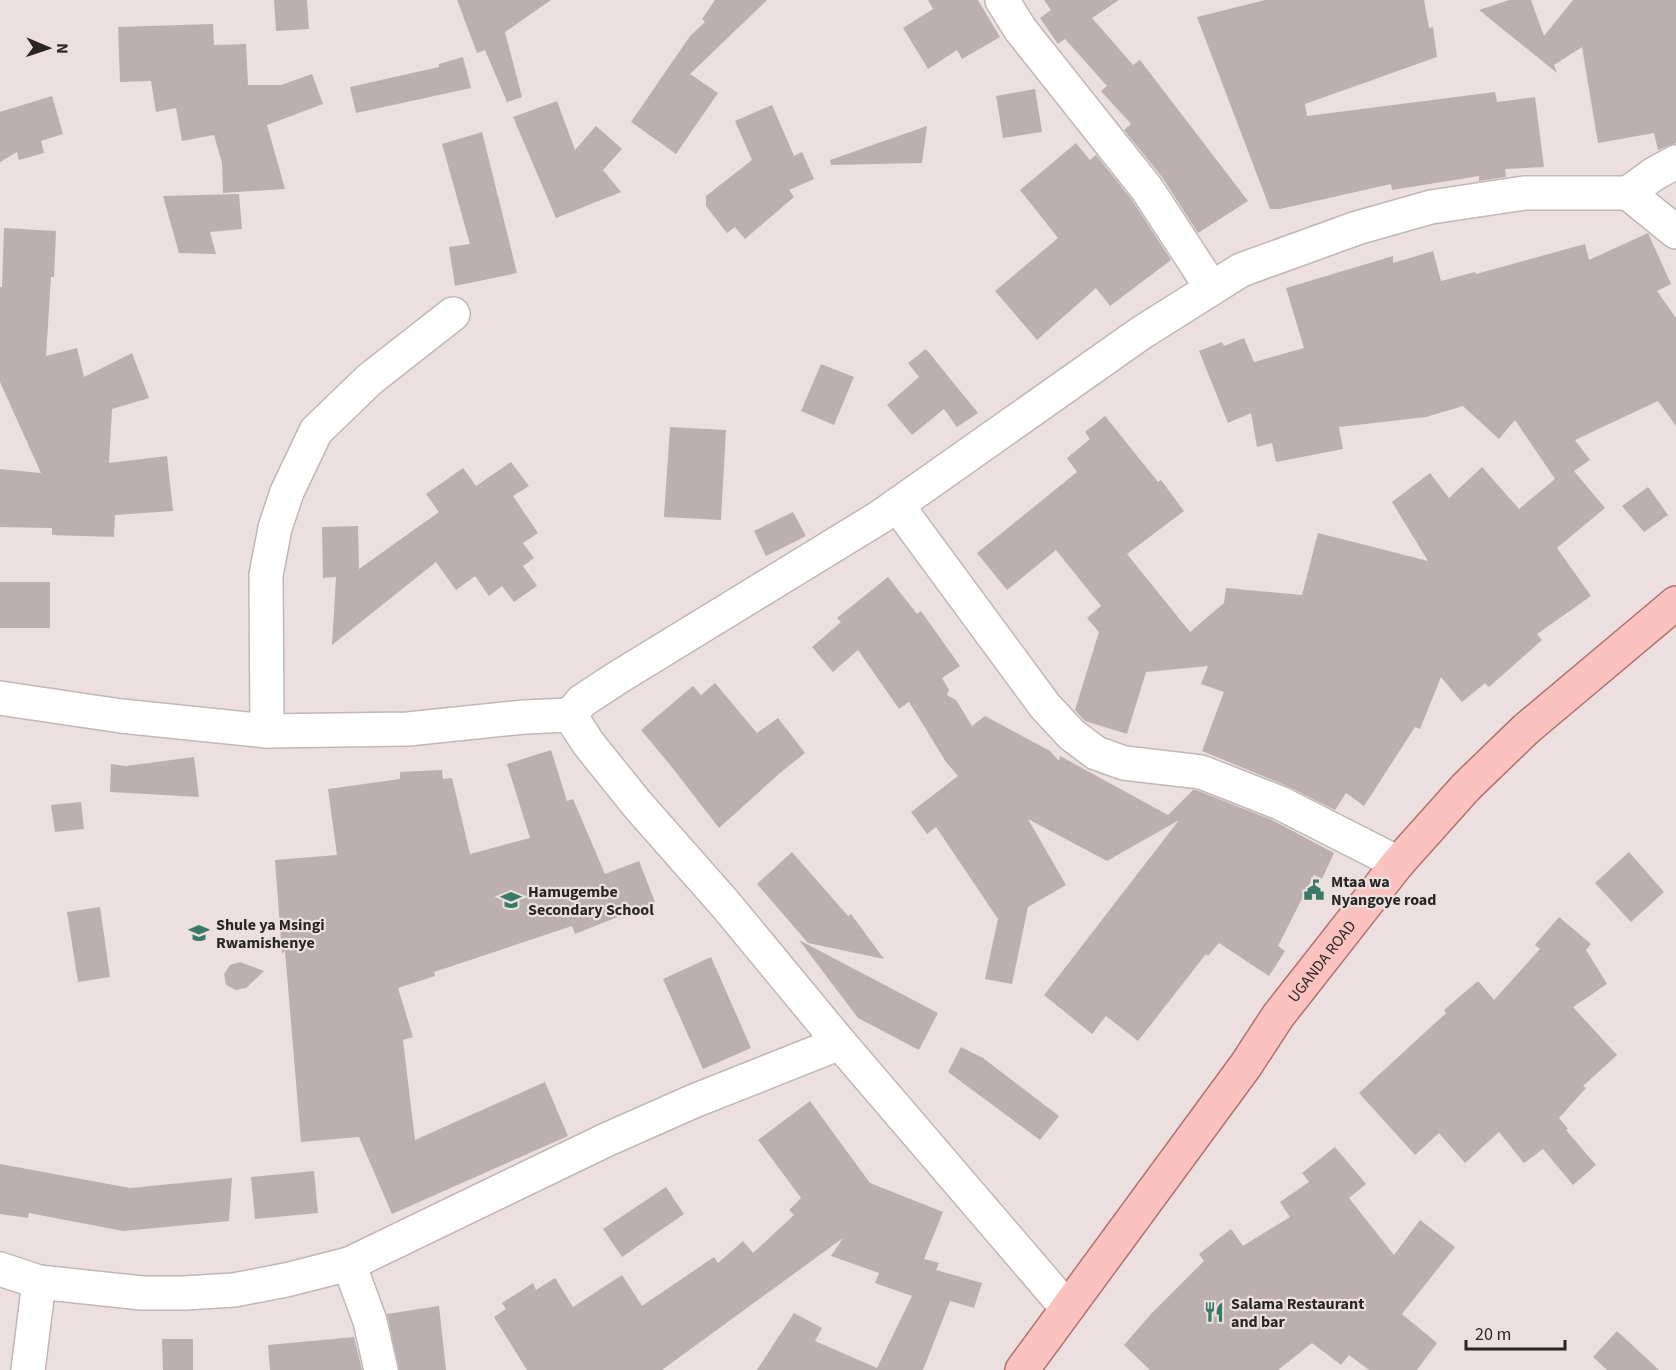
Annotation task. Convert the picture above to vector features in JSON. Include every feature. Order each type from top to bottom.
[{"type":"main road","name":"UGANDA ROAD","points":[[1022,1370],[1246,1065],[1278,1016],[1398,862],[1466,787],[1526,729],[1676,603]]},
{"type":"street","points":[[1002,0],[1020,29],[1147,189],[1212,287]]},
{"type":"street","points":[[0,698],[121,716],[267,731],[408,729],[524,717],[570,715],[582,701],[617,678],[897,505],[1141,333],[1241,270],[1357,228],[1431,207],[1524,193],[1629,193],[1654,174],[1676,162]]},
{"type":"street","points":[[1629,193],[1676,231]]},
{"type":"street","points":[[267,731],[266,575],[275,528],[287,492],[316,431],[370,379],[453,314]]},
{"type":"street","points":[[897,505],[1046,705],[1072,735],[1096,753],[1124,763],[1201,772],[1219,778],[1280,803],[1398,862]]},
{"type":"street","points":[[570,715],[588,742],[637,804],[726,905],[840,1043],[1067,1308]]},
{"type":"street","points":[[0,1269],[39,1282],[142,1293],[185,1293],[234,1290],[349,1264],[608,1139],[694,1101],[840,1043]]},
{"type":"street","points":[[349,1264],[370,1321],[381,1370]]},
{"type":"street","points":[[28,1370],[39,1282]]},
{"type":"building","points":[[274,0],[307,0],[309,29],[276,31]]},
{"type":"building","points":[[457,0],[551,0],[505,32],[522,97],[507,102],[485,50],[477,53]]},
{"type":"building","points":[[715,0],[767,0],[690,74],[718,93],[676,154],[631,122],[690,36],[705,22],[702,19]]},
{"type":"building","points":[[928,0],[978,0],[1000,37],[962,59],[957,50],[928,69],[903,28],[933,9]]},
{"type":"building","points":[[1044,0],[1119,0],[1092,18],[1133,65],[1140,60],[1248,201],[1198,233],[1162,177],[1124,130],[1131,124],[1101,91],[1107,86],[1065,39],[1058,44],[1040,18],[1051,10]]},
{"type":"building","points":[[1265,0],[1424,0],[1429,28],[1433,27],[1437,57],[1305,104],[1307,116],[1495,92],[1497,102],[1535,97],[1544,167],[1505,169],[1506,177],[1479,181],[1479,176],[1392,190],[1391,184],[1280,209],[1270,209],[1197,17]]},
{"type":"building","points":[[1509,0],[1531,0],[1544,36],[1573,0],[1676,0],[1676,143],[1658,150],[1654,133],[1598,143],[1582,47],[1554,65],[1557,73],[1479,10]]},
{"type":"building","points":[[213,24],[214,45],[246,44],[248,85],[281,85],[312,74],[323,104],[267,125],[285,189],[223,193],[222,163],[214,135],[182,141],[176,108],[156,112],[151,81],[120,82],[118,27]]},
{"type":"building","points":[[463,57],[471,88],[356,113],[350,87],[439,67],[439,64]]},
{"type":"building","points":[[1035,89],[1042,132],[1003,138],[996,96]]},
{"type":"building","points":[[52,96],[63,134],[41,141],[44,153],[19,160],[17,152],[0,162],[0,112]]},
{"type":"building","points":[[557,101],[575,150],[596,126],[622,149],[603,170],[621,192],[556,218],[513,117]]},
{"type":"building","points":[[772,105],[794,156],[802,152],[814,179],[789,190],[794,197],[745,239],[735,227],[727,233],[706,206],[706,196],[752,160],[735,121]]},
{"type":"building","points":[[927,126],[922,163],[831,165],[830,160]]},
{"type":"building","points":[[482,132],[517,273],[455,286],[449,247],[470,244],[442,144]]},
{"type":"building","points":[[1076,143],[1090,160],[1096,155],[1132,200],[1171,260],[1110,306],[1096,288],[1037,340],[995,291],[1058,238],[1020,190]]},
{"type":"building","points":[[239,194],[242,229],[210,232],[216,254],[179,253],[163,196]]},
{"type":"building","points":[[4,228],[56,231],[46,356],[77,348],[84,377],[132,353],[149,398],[112,409],[109,463],[167,456],[173,511],[115,515],[114,537],[52,535],[52,528],[0,527],[0,469],[41,473],[0,382],[0,287],[2,287]]},
{"type":"building","points":[[1648,233],[1671,284],[1657,291],[1676,318],[1676,426],[1658,401],[1575,440],[1590,460],[1574,471],[1605,508],[1557,548],[1591,596],[1537,634],[1542,640],[1489,687],[1485,683],[1462,702],[1441,677],[1420,729],[1415,727],[1364,806],[1346,793],[1335,810],[1287,786],[1202,751],[1224,692],[1201,684],[1208,666],[1146,672],[1127,734],[1085,721],[1075,710],[1099,632],[1087,618],[1101,606],[1056,550],[1007,590],[977,553],[1077,472],[1067,458],[1090,439],[1085,432],[1105,416],[1158,482],[1161,480],[1184,511],[1127,554],[1190,632],[1224,603],[1226,588],[1302,595],[1318,533],[1428,561],[1392,502],[1430,473],[1449,498],[1482,467],[1519,509],[1555,479],[1515,420],[1499,439],[1463,406],[1426,417],[1339,427],[1343,449],[1276,462],[1272,443],[1257,447],[1251,413],[1228,423],[1199,351],[1222,342],[1224,346],[1244,338],[1254,362],[1304,348],[1286,288],[1393,256],[1393,263],[1433,251],[1441,281],[1475,272],[1476,274],[1585,244],[1589,260]]},
{"type":"building","points":[[926,349],[978,413],[957,427],[944,409],[912,435],[887,405],[919,377],[908,363]]},
{"type":"building","points":[[821,364],[854,377],[834,425],[801,411]]},
{"type":"building","points":[[670,427],[726,430],[721,520],[664,517]]},
{"type":"building","points":[[511,462],[529,486],[513,496],[538,533],[523,543],[534,558],[523,566],[537,586],[514,602],[502,586],[489,596],[475,576],[456,590],[436,562],[332,645],[336,577],[323,578],[322,527],[358,526],[359,569],[439,512],[426,494],[463,468],[476,486]]},
{"type":"building","points":[[1648,487],[1668,515],[1644,532],[1622,506]]},
{"type":"building","points":[[793,512],[806,536],[766,556],[754,531]]},
{"type":"building","points":[[888,577],[917,614],[921,611],[960,666],[942,678],[949,690],[947,695],[956,700],[972,726],[985,716],[1050,751],[1059,761],[1060,756],[1168,815],[1193,790],[1196,790],[1272,820],[1334,853],[1322,879],[1314,875],[1278,946],[1285,951],[1269,976],[1219,943],[1208,956],[1206,954],[1138,1041],[1106,1016],[1092,1034],[1044,995],[1179,820],[1107,861],[1028,819],[1066,885],[1028,907],[1012,984],[985,979],[998,919],[936,827],[927,834],[911,812],[958,776],[946,762],[909,702],[899,709],[858,650],[833,672],[812,647],[841,622],[837,618]]},
{"type":"building","points":[[0,582],[50,582],[50,628],[0,628]]},
{"type":"building","points":[[715,683],[757,733],[778,718],[805,753],[719,828],[641,730],[693,686],[701,695]]},
{"type":"building","points":[[551,750],[567,801],[573,799],[605,874],[639,861],[655,902],[575,934],[572,926],[434,972],[435,976],[398,988],[413,1037],[403,1040],[415,1140],[545,1082],[568,1136],[392,1214],[359,1137],[301,1142],[275,860],[337,855],[328,789],[400,779],[400,772],[442,770],[443,779],[452,778],[470,854],[530,838],[507,764]]},
{"type":"building","points":[[194,757],[199,797],[110,792],[111,764],[126,766]]},
{"type":"building","points":[[81,802],[84,829],[55,832],[51,805]]},
{"type":"building","points":[[792,852],[848,916],[851,914],[884,959],[808,943],[757,884]]},
{"type":"building","points":[[1629,852],[1664,892],[1631,922],[1595,883]]},
{"type":"building","points":[[100,907],[110,977],[78,982],[67,912]]},
{"type":"building","points":[[1559,917],[1591,944],[1586,950],[1607,984],[1573,1007],[1617,1055],[1583,1086],[1586,1088],[1559,1118],[1568,1129],[1566,1130],[1596,1165],[1573,1185],[1543,1149],[1524,1163],[1499,1132],[1465,1163],[1439,1133],[1415,1155],[1359,1093],[1446,1013],[1444,1010],[1478,981],[1494,1000],[1540,949],[1535,945]]},
{"type":"building","points":[[799,940],[938,1013],[919,1050],[858,1018]]},
{"type":"building","points":[[711,957],[751,1048],[703,1069],[663,979]]},
{"type":"building","points":[[240,962],[264,971],[246,988],[236,990],[226,985],[224,974],[230,965]]},
{"type":"building","points":[[961,1047],[983,1058],[1059,1116],[1040,1140],[948,1072]]},
{"type":"building","points":[[810,1101],[870,1183],[943,1212],[924,1259],[939,1263],[936,1270],[982,1283],[974,1308],[950,1301],[923,1370],[757,1370],[794,1313],[822,1328],[815,1341],[877,1368],[912,1296],[875,1283],[879,1273],[831,1256],[843,1238],[662,1370],[527,1370],[494,1317],[506,1309],[502,1303],[533,1283],[536,1290],[555,1278],[573,1307],[622,1275],[642,1306],[714,1257],[718,1263],[743,1241],[753,1253],[794,1215],[789,1210],[801,1198],[758,1140]]},
{"type":"building","points":[[1335,1147],[1366,1184],[1349,1198],[1394,1255],[1420,1220],[1455,1247],[1402,1314],[1437,1343],[1417,1370],[1369,1370],[1349,1355],[1341,1365],[1312,1343],[1278,1370],[1150,1370],[1124,1345],[1204,1261],[1199,1254],[1231,1229],[1243,1246],[1290,1217],[1280,1202],[1309,1182],[1302,1173]]},
{"type":"building","points":[[0,1164],[130,1188],[232,1178],[229,1221],[123,1231],[29,1213],[28,1218],[0,1214]]},
{"type":"building","points":[[314,1171],[318,1213],[255,1219],[251,1177]]},
{"type":"building","points":[[666,1187],[684,1214],[622,1257],[603,1229]]},
{"type":"building","points":[[439,1306],[446,1370],[399,1370],[387,1314]]},
{"type":"building","points":[[1617,1331],[1659,1370],[1607,1370],[1593,1357]]},
{"type":"building","points":[[354,1337],[362,1370],[270,1370],[268,1345]]},
{"type":"building","points":[[162,1339],[193,1339],[193,1370],[163,1370]]},
{"type":"place","name":"Mtaa wa Nyangoye road","points":[[1314,890]]},
{"type":"place","name":"Hamugembe Secondary School","points":[[511,900]]},
{"type":"place","name":"Shule ya Msingi Rwamishenye","points":[[199,933]]},
{"type":"place","name":"Salama Restaurant and bar","points":[[1214,1312]]}]
